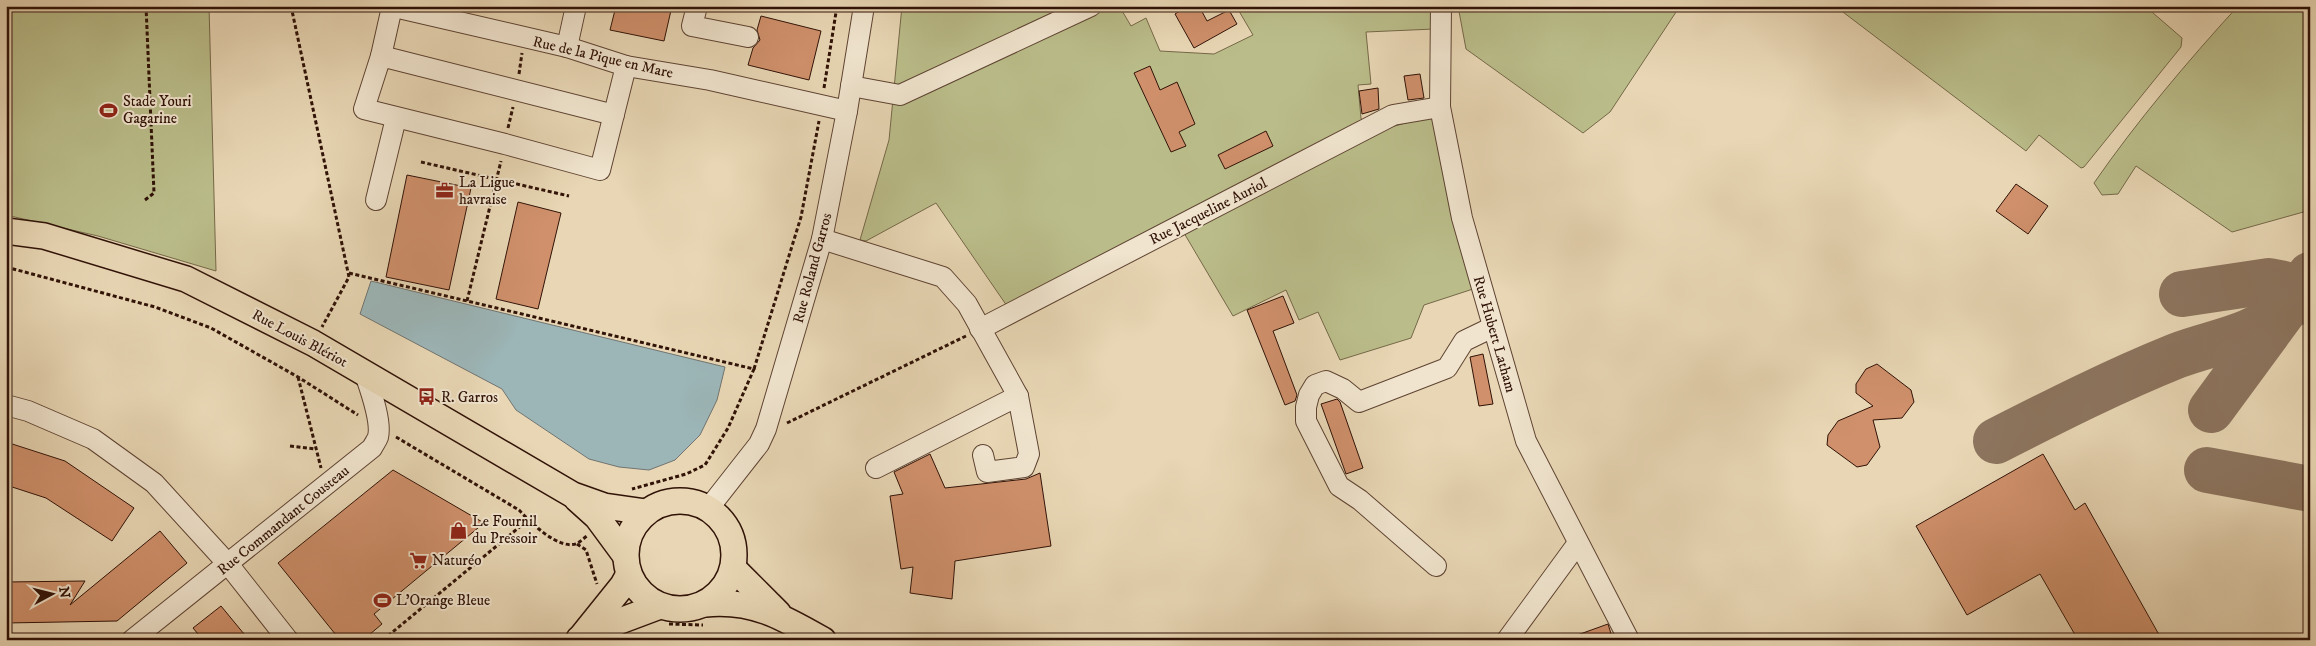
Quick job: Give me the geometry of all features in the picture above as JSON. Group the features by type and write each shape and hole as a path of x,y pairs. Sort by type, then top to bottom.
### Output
{"main road":[{"name":"Rue Louis Blériot","path":"6,232 44,236 186,279 313,342 573,495 604,506 646,512"},
{"name":"Rue Louis Blériot","path":"573,495 597,517 627,565"},
{"path":"579,640 623,586 631,532 646,512 670,502 683,501 708,509 721,520 730,534 734,550 733,568 727,583 717,595 705,604"},
{"path":"627,565 636,588 647,599 660,606 675,610 725,602 746,604 782,616 823,640"},
{"path":"733,568 782,616"},
{"path":"579,640 620,621 660,606"}],"street":[{"path":"567,48 576,6"},
{"path":"697,6 692,26 748,38"},
{"name":"Rue Roland Garros","path":"708,509 759,444 766,429 822,239 847,111 864,6"},
{"path":"851,86 900,95 1091,6"},
{"name":"Rue Hubert Latham","path":"1441,6 1440,106 1462,218 1526,442 1629,640"},
{"path":"391,7 381,56 364,109 600,170 626,66"},
{"name":"Rue de la Pique en Mare","path":"391,7 461,15 524,39 567,48 626,66 710,80 847,111"},
{"path":"381,56 614,115"},
{"name":"Rue Jacqueline Auriol","path":"980,329 1393,115 1440,106"},
{"path":"376,200 396,118"},
{"path":"822,239 942,277 967,304 1018,396 1030,454 1024,467 987,472 983,455"},
{"path":"1436,566 1360,500 1339,486 1306,421 1306,407 1309,395 1315,385 1326,381 1343,389 1359,402 1448,368 1464,341 1493,327"},
{"name":"Rue Commandant Cousteau","path":"132,640 372,448 378,436 374,402 365,374"},
{"path":"876,468 1018,396"},
{"path":"6,405 28,411 93,438 154,482 228,564 288,640"},
{"path":"1507,640 1578,543"}],"path":[{"path":"145,200 154,194 146,6"},
{"path":"291,6 350,277 313,342"},
{"path":"628,490 686,474 705,465 728,428 754,369 801,217 837,6"},
{"path":"467,301 517,90 524,39"},
{"path":"421,162 569,196"},
{"path":"6,267 136,302 211,328 298,377 365,419"},
{"path":"349,273 754,369"},
{"path":"766,429 794,421 980,329"},
{"path":"298,377 325,486"},
{"path":"394,436 519,510 528,520 559,543 577,544 592,532"},
{"path":"290,446 316,449"},
{"path":"383,640 528,520"}],"green space":[{"name":"Stade Youri Gagarine","path":"6,6 209,6 216,271 98,236 6,215"},
{"path":"902,6 1059,6 1065,25 1103,8 1121,9 1131,26 1146,18 1160,51 1214,54 1253,35 1236,6 1435,6 1434,29 1366,32 1371,84 1358,85 1361,118 1366,134 1434,115 1473,289 1424,305 1411,338 1340,360 1318,312 1299,320 1286,290 1233,316 1184,233 1007,306 936,203 866,241 860,240 889,140"},
{"path":"1458,6 1680,6 1610,112 1583,133 1466,49"},
{"path":"1835,6 2145,6 2182,38 2181,47 2084,167 2081,168 2039,135 2026,151"},
{"path":"2238,6 2310,6 2310,207 2307,211 2232,232 2136,166 2118,194 2102,195 2094,183 2110,160 2163,92"}],"water":[{"path":"371,281 725,367 717,400 700,435 675,460 649,470 619,467 589,459 516,410 502,389 360,314"}],"building":[{"path":"616,6 672,6 664,41 610,30"},
{"path":"1188,6 1199,6 1207,21 1229,10 1237,24 1194,48 1175,14"},
{"path":"761,16 821,31 809,80 748,65 753,48 760,40 757,30"},
{"path":"1150,66 1160,90 1177,82 1195,124 1179,132 1186,146 1171,152 1134,73"},
{"path":"1420,74 1424,98 1408,100 1404,76"},
{"path":"1378,88 1379,109 1362,114 1359,91"},
{"path":"1266,131 1273,146 1225,169 1218,155"},
{"path":"407,175 471,188 449,290 386,277"},
{"path":"2016,184 2048,206 2028,234 1996,211"},
{"path":"518,202 561,213 538,309 496,299"},
{"path":"1283,296 1294,323 1273,331 1297,395 1295,401 1285,405 1247,310"},
{"path":"1483,354 1493,404 1479,406 1470,357"},
{"path":"1877,364 1911,390 1914,402 1902,418 1873,420 1880,447 1867,465 1857,467 1827,445 1828,435 1838,421 1873,406 1856,393 1856,384 1866,369"},
{"path":"1337,399 1340,402 1363,468 1346,474 1321,404"},
{"path":"6,442 65,461 134,508 112,541 46,498 6,485"},
{"path":"930,454 945,488 1026,479 1040,473 1051,546 955,561 952,599 910,593 913,567 901,569 890,496 903,494 894,472"},
{"path":"2043,454 2075,510 2085,503 2162,640 2078,640 2040,574 1967,615 1916,526"},
{"path":"393,470 484,523 374,614 382,624 363,640 340,640 278,563"},
{"path":"160,531 187,563 117,621 6,623 6,582 85,581 70,605"},
{"path":"221,606 249,640 203,640 193,628"},
{"path":"1608,624 1613,640 1569,640 1569,638"}],"taxiway":[{"path":"2211,410 2310,275"},
{"path":"2182,294 2269,281 2284,284 2310,303"},
{"path":"1996,441 2085,397 2176,356 2246,333 2271,320 2284,310"},
{"path":"2207,470 2310,489"}],"place":[{"name":"Stade Youri Gagarine","path":"109,110"},
{"name":"La Ligue havraise","path":"445,191"},
{"name":"R. Garros","path":"427,397"},
{"name":"Le Fournil du Pressoir","path":"458,530"},
{"name":"Naturéo","path":"418,560"},
{"name":"L'Orange Bleue","path":"382,600"}]}
